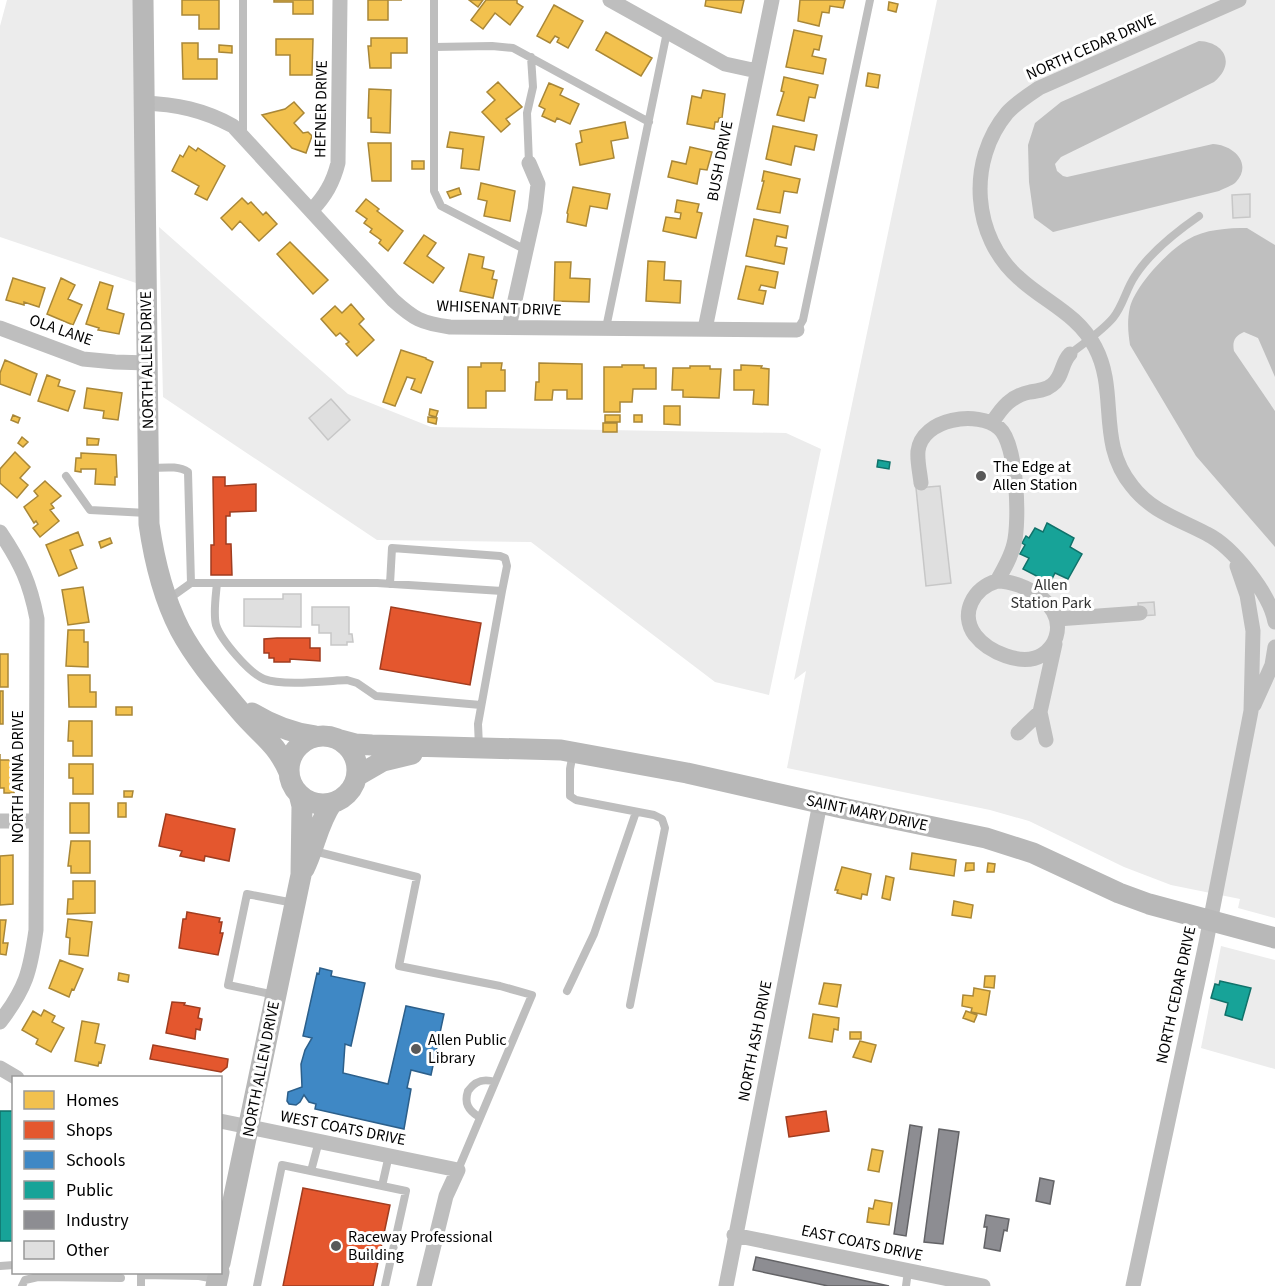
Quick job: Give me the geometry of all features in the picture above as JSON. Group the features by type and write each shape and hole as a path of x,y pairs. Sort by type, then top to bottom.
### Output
{"street":[{"name":"NORTH ALLEN DRIVE","path":"143,0 148,468 153,553 180,629 204,667 242,714 276,748 289,772"},
{"name":"HEFNER DRIVE","path":"312,210 324,197 334,180 338,163 340,0"},
{"path":"610,0 725,64 757,71"},
{"name":"BUSH DRIVE","path":"705,329 772,0"},
{"name":"NORTH CEDAR DRIVE","path":"1239,0 1039,88 1020,100 996,129 987,149 981,170 982,217 998,254 1018,278 1076,321 1090,340 1106,378 1109,434 1114,452 1130,484 1146,503 1210,535 1231,553 1260,586 1269,602 1275,622"},
{"name":"WHISENANT DRIVE","path":"143,103 164,104 204,112 233,126 393,300 412,317 422,322 450,327 797,330"},
{"path":"509,327 535,210 538,184 529,163"},
{"name":"OLA LANE","path":"0,328 51,345 83,359 147,363"},
{"path":"992,423 1002,407 1010,400 1052,385 1058,379 1063,364 1071,354"},
{"path":"921,483 918,451 924,438 934,428 948,421 977,418 1000,428 1009,444 1018,519 1014,545 997,581"},
{"name":"NORTH ANNA DRIVE","path":"0,532 17,557 31,589 37,619 36,930 26,980 14,1003 0,1022"},
{"name":"NORTH CEDAR DRIVE","path":"1133,1286 1210,921 1251,711 1253,651 1250,610 1241,577 1231,553"},
{"path":"1046,740 1040,712 1057,627 1053,610 1039,597 1008,581 987,584 972,598 969,608 971,629 977,638 1004,654 1019,659 1040,656 1048,650 1057,627"},
{"path":"1057,627 1140,613"},
{"name":"NORTH CEDAR DRIVE","path":"1251,711 1272,665 1275,647"},
{"name":"NORTH ALLEN DRIVE","path":"230,698 273,725 297,734 315,736"},
{"path":"1018,733 1040,712"},
{"path":"315,736 332,736 340,740 354,755 357,776 348,793 332,803 314,803 294,788 289,772 293,753 306,740 315,736"},
{"name":"SAINT MARY DRIVE","path":"340,740 355,744 445,748 520,747 573,752 687,772 986,838 1033,852 1119,893 1149,904 1275,938"},
{"name":"SAINT MARY DRIVE","path":"357,776 383,761 445,748"},
{"name":"NORTH ALLEN DRIVE","path":"222,1256 301,875 302,806 299,794"},
{"name":"NORTH ALLEN DRIVE","path":"301,875 313,851 322,820 332,803"},
{"name":"NORTH ASH DRIVE","path":"726,1286 734,1234 820,803"},
{"path":"0,821 36,822"},
{"path":"0,1068 15,1076"},
{"name":"WEST COATS DRIVE","path":"222,1121 458,1170"},
{"path":"424,1286 446,1196 458,1170"},
{"name":"EAST COATS DRIVE","path":"734,1234 907,1278 983,1286"}],"lane":[{"path":"243,0 243,136"},
{"path":"434,0 434,191 441,206 526,250"},
{"path":"797,330 803,320 870,0"},
{"path":"606,328 668,32"},
{"path":"434,47 506,46 531,57 649,122"},
{"path":"529,163 527,113 533,87 531,57"},
{"path":"1071,354 1113,318 1135,275 1149,259 1166,242 1199,216"},
{"path":"148,468 184,469 188,472 191,584"},
{"path":"66,476 90,510 149,513"},
{"path":"390,584 392,548 505,558 507,566 478,724 479,748"},
{"path":"217,583 216,624 223,638 248,669 263,679 277,682 347,680 357,683 376,696 481,705"},
{"path":"168,599 191,584 217,583 390,584 502,591"},
{"path":"573,752 570,769 570,796 576,800 654,815 662,819 665,828 630,1005"},
{"path":"567,991 594,934 636,812"},
{"path":"313,851 417,878 399,966 500,986 532,995 458,1170"},
{"path":"275,995 228,985 247,894 295,903"},
{"path":"479,1117 472,1113 467,1104 468,1090 478,1081 495,1082"},
{"path":"311,1171 319,1141"},
{"path":"382,1186 389,1155"},
{"path":"257,1286 282,1165 406,1191 386,1286"},
{"path":"141,1286 141,1275 218,1275"},
{"path":"22,1286 25,1280 38,1277 121,1279"}],"green space":[{"path":"7,0 135,0 136,283 0,237 0,26"},
{"name":"Allen Station Park","path":"937,0 1275,0 1275,918 1238,908 1240,899 1171,885 1124,867 1029,821 990,810 787,768 806,671 794,680"},
{"path":"159,227 348,394 431,427 786,433 821,449 769,695 715,682 531,542 377,540 163,397"},
{"path":"1221,946 1275,960 1275,1069 1201,1048"}],"shaded area":[{"path":"1199,41 1215,45 1224,55 1225,68 1214,82 1061,157 1055,164 1057,171 1067,177 1213,144 1234,151 1238,156 1242,168 1241,175 1236,182 1219,191 1053,232 1034,218 1029,182 1028,145 1035,123 1061,102"},
{"path":"1247,228 1275,245 1275,377 1258,338 1244,332 1236,337 1233,344 1234,351 1275,411 1275,547 1196,456 1130,345 1128,326 1133,298 1154,269 1179,245 1194,236 1209,231"}],"building: Homes":[{"path":"182,0 219,0 219,29 199,29 199,15 182,15"},
{"path":"274,0 313,0 313,14 293,14 293,2 274,2"},
{"path":"368,0 388,0 388,20 368,20"},
{"path":"469,0 483,0 478,7"},
{"path":"486,0 517,0 517,3 523,7 510,25 495,13 483,29 471,20"},
{"path":"706,0 744,0 741,13 705,6"},
{"path":"800,0 845,0 843,8 830,6 829,13 822,12 819,26 798,21"},
{"path":"889,2 898,4 896,12 888,10"},
{"path":"554,5 583,21 568,48 557,42 559,38 555,36 550,43 537,36"},
{"path":"794,30 822,36 819,50 814,49 812,56 826,59 823,74 786,67"},
{"path":"606,32 652,58 641,76 596,50"},
{"path":"371,38 407,38 407,53 391,53 391,68 370,68 368,46 371,46"},
{"path":"276,39 313,39 312,75 290,75 290,55 276,55"},
{"path":"182,43 198,43 198,59 217,59 217,79 183,79"},
{"path":"219,45 232,46 232,53 219,52"},
{"path":"868,73 880,75 878,88 866,86"},
{"path":"784,77 818,85 815,98 809,97 804,121 777,115 784,92 781,91"},
{"path":"498,82 522,107 506,119 510,124 501,132 482,112 495,100 487,92"},
{"path":"549,83 563,89 560,95 579,104 570,124 557,118 555,122 542,116 545,109 539,106"},
{"path":"369,89 391,90 390,133 371,132 371,118 368,118"},
{"path":"703,90 725,94 722,118 715,122 714,129 687,124 692,96 701,98"},
{"path":"294,102 304,113 294,123 303,133 308,132 312,136 306,153 292,148 262,115 285,109"},
{"path":"625,122 628,138 611,141 614,158 580,165 576,144 582,142 580,131"},
{"path":"773,126 817,135 814,150 795,146 791,165 766,159"},
{"path":"450,132 484,137 479,170 461,168 463,149 447,147"},
{"path":"368,143 391,143 391,181 372,181"},
{"path":"189,146 196,151 198,148 225,166 207,200 195,194 199,186 172,171 180,155 183,157"},
{"path":"690,147 712,152 707,170 700,169 697,184 668,177 672,161 686,164"},
{"path":"412,161 424,161 424,169 412,169"},
{"path":"764,171 800,179 797,193 784,191 780,213 757,209 764,181 762,181"},
{"path":"481,183 515,191 510,221 484,216 487,201 478,199"},
{"path":"573,187 610,194 607,209 590,206 586,226 567,222"},
{"path":"459,188 461,194 450,198 447,192"},
{"path":"242,198 248,204 251,202 263,215 266,212 277,224 259,241 240,221 232,230 221,218"},
{"path":"366,199 379,209 377,211 403,231 388,251 379,243 381,240 370,232 372,229 364,223 367,219 356,211"},
{"path":"677,200 699,204 697,212 702,213 696,238 663,231 666,217 680,219 681,213 675,212"},
{"path":"754,219 788,226 786,238 777,236 775,246 787,248 784,264 746,256"},
{"path":"424,235 436,243 427,256 444,268 433,283 404,263"},
{"path":"290,242 328,280 313,294 277,254"},
{"path":"469,254 484,257 482,268 494,271 492,279 497,280 493,298 460,291"},
{"path":"648,261 665,262 664,280 681,281 680,303 646,301"},
{"path":"555,262 571,262 570,278 590,279 589,302 554,301"},
{"path":"746,266 778,272 775,288 761,285 759,290 766,291 763,304 738,299"},
{"path":"13,278 45,288 39,307 6,300"},
{"path":"61,278 75,285 68,299 82,305 73,325 47,314"},
{"path":"100,282 113,286 107,309 124,314 119,334 98,330 99,328 86,324"},
{"path":"351,304 364,319 359,324 374,340 357,356 346,344 349,342 340,333 336,336 321,319 335,306 342,313"},
{"path":"401,350 433,362 421,393 411,389 415,379 407,377 395,406 383,402"},
{"path":"5,360 37,374 30,395 0,384 0,373"},
{"path":"481,363 502,363 501,370 505,370 505,391 486,391 486,408 468,408 468,367 481,367"},
{"path":"539,363 582,364 582,399 567,399 567,390 553,390 552,400 535,400 536,382 539,382"},
{"path":"622,365 644,365 644,368 656,368 656,389 633,389 632,402 620,402 620,412 604,412 604,367 622,367"},
{"path":"741,365 762,366 761,368 769,369 768,405 753,404 754,390 734,390 734,370 741,370"},
{"path":"690,366 710,366 710,369 721,369 719,398 683,397 683,390 672,390 673,368 690,368"},
{"path":"47,375 60,380 58,386 75,391 68,411 38,401"},
{"path":"87,388 122,393 118,420 103,418 104,411 84,408"},
{"path":"664,406 680,406 680,425 664,424"},
{"path":"430,409 438,411 436,417 429,415"},
{"path":"13,415 20,418 18,423 11,420"},
{"path":"605,415 620,415 620,422 605,422"},
{"path":"634,415 642,415 642,422 634,422"},
{"path":"428,417 437,418 436,424 428,422"},
{"path":"603,423 617,423 617,432 603,432"},
{"path":"22,437 28,442 23,447 18,443"},
{"path":"87,438 99,439 98,445 87,445"},
{"path":"15,452 30,467 20,478 28,485 17,498 0,483 0,469"},
{"path":"81,453 116,455 115,485 95,484 96,469 75,471 76,458 81,458"},
{"path":"45,481 61,496 51,504 54,508 50,510 59,521 40,537 33,528 38,524 36,521 34,523 24,507 38,496 34,491"},
{"path":"78,532 83,545 70,550 77,568 59,576 46,545"},
{"path":"110,538 112,543 101,548 99,542"},
{"path":"83,587 89,622 68,625 62,590"},
{"path":"68,630 84,630 84,642 88,642 88,667 66,666"},
{"path":"0,654 8,654 8,687 0,687"},
{"path":"68,675 90,675 90,692 96,692 96,707 69,707"},
{"path":"0,691 3,691 3,724 0,724"},
{"path":"116,707 132,707 132,715 116,715"},
{"path":"69,721 92,721 92,756 73,756 73,741 68,741"},
{"path":"0,760 14,760 14,793 4,793 4,788 0,788"},
{"path":"69,764 93,764 93,794 73,794 73,778 69,778"},
{"path":"124,791 133,791 132,797 124,797"},
{"path":"70,803 89,803 89,833 70,833"},
{"path":"118,803 126,803 126,817 118,817"},
{"path":"71,841 90,841 90,873 71,873 71,866 68,866"},
{"path":"912,853 956,860 954,876 910,869"},
{"path":"13,855 13,904 0,905 0,856"},
{"path":"966,863 974,863 974,870 965,871"},
{"path":"988,863 995,864 994,872 987,872"},
{"path":"842,867 871,874 867,895 862,894 861,899 837,893 838,890 835,890"},
{"path":"886,876 894,878 890,900 882,898"},
{"path":"73,881 95,881 95,913 67,914 68,899 73,899"},
{"path":"954,901 973,905 971,918 952,915"},
{"path":"68,919 92,922 88,956 69,954 70,938 66,937"},
{"path":"0,920 6,920 3,943 8,943 6,955 0,954"},
{"path":"60,960 83,969 69,997 49,988"},
{"path":"119,973 129,975 128,982 118,980"},
{"path":"985,976 995,976 994,988 984,987"},
{"path":"824,983 841,985 837,1007 819,1004"},
{"path":"974,988 990,991 986,1015 971,1012 972,1008 962,1006 963,995 973,996"},
{"path":"44,1010 55,1016 52,1022 64,1028 51,1052 36,1044 38,1039 22,1030 33,1011 41,1016"},
{"path":"966,1011 977,1015 974,1022 963,1018"},
{"path":"813,1014 839,1018 838,1030 834,1029 832,1042 809,1038"},
{"path":"82,1021 99,1024 95,1043 105,1045 101,1063 99,1062 98,1066 75,1061"},
{"path":"850,1032 861,1032 861,1039 850,1039"},
{"path":"860,1041 876,1045 871,1062 853,1057"},
{"path":"872,1149 883,1151 879,1172 868,1170"},
{"path":"875,1200 892,1203 889,1225 867,1222 869,1208 873,1209"}],"building: Shops":[{"path":"213,477 225,477 225,486 256,484 256,511 230,512 230,516 226,516 226,544 231,544 232,575 211,575 211,545 214,545"},
{"path":"391,607 481,623 470,685 380,669"},
{"path":"310,638 310,648 320,648 320,661 290,659 290,662 274,662 274,658 269,658 269,653 264,653 264,639"},
{"path":"166,814 235,829 229,861 205,856 204,861 180,856 182,851 159,846"},
{"path":"187,912 220,918 219,922 222,922 220,933 223,933 218,955 179,948 183,919 186,919"},
{"path":"172,1002 200,1008 198,1018 202,1019 200,1030 196,1029 195,1039 166,1033"},
{"path":"153,1045 228,1059 227,1067 221,1072 150,1059"},
{"path":"826,1111 829,1131 789,1137 786,1117"},
{"name":"Raceway Professional Building","path":"303,1188 390,1205 373,1286 283,1286"}],"building: Schools":[{"name":"Allen Public Library","path":"320,968 332,971 331,976 365,983 351,1046 345,1044 343,1073 388,1084 406,1006 444,1014 431,1075 411,1070 407,1088 411,1089 404,1129 315,1109 316,1104 309,1102 304,1095 296,1105 289,1104 287,1101 288,1092 302,1087 301,1064 312,1038 303,1036"}],"building: Public":[{"path":"878,460 890,462 889,469 877,467"},
{"path":"1047,523 1074,538 1070,547 1082,554 1068,579 1055,573 1050,583 1023,569 1029,558 1020,554 1025,545 1022,543 1026,536 1029,538 1035,528 1043,532"},
{"path":"1220,981 1251,988 1242,1020 1225,1015 1228,1003 1211,998 1215,984 1219,985"},
{"path":"0,1111 12,1111 12,1241 0,1241"}],"building: Industry":[{"path":"910,1125 922,1127 906,1236 894,1234"},
{"path":"939,1129 959,1132 943,1244 924,1242"},
{"path":"1040,1178 1054,1181 1050,1204 1036,1201"},
{"path":"986,1215 1009,1219 1007,1231 1004,1230 1000,1251 984,1248"},
{"path":"756,1257 889,1286 828,1286 753,1270"}],"building: Other":[{"path":"1250,194 1250,217 1233,218 1232,195"},
{"path":"331,399 350,420 328,440 309,418"},
{"path":"940,486 951,583 926,586 916,488"},
{"path":"283,594 301,594 301,627 244,626 244,599 283,599"},
{"path":"1154,602 1155,615 1139,616 1138,603"},
{"path":"312,607 349,607 349,634 352,634 353,642 347,642 347,645 331,645 331,633 319,633 319,625 312,625"}],"place":[{"name":"The Edge at Allen Station","path":"981,476"},
{"name":"Allen Public Library","path":"416,1049"},
{"name":"Raceway Professional Building","path":"336,1246"}]}
